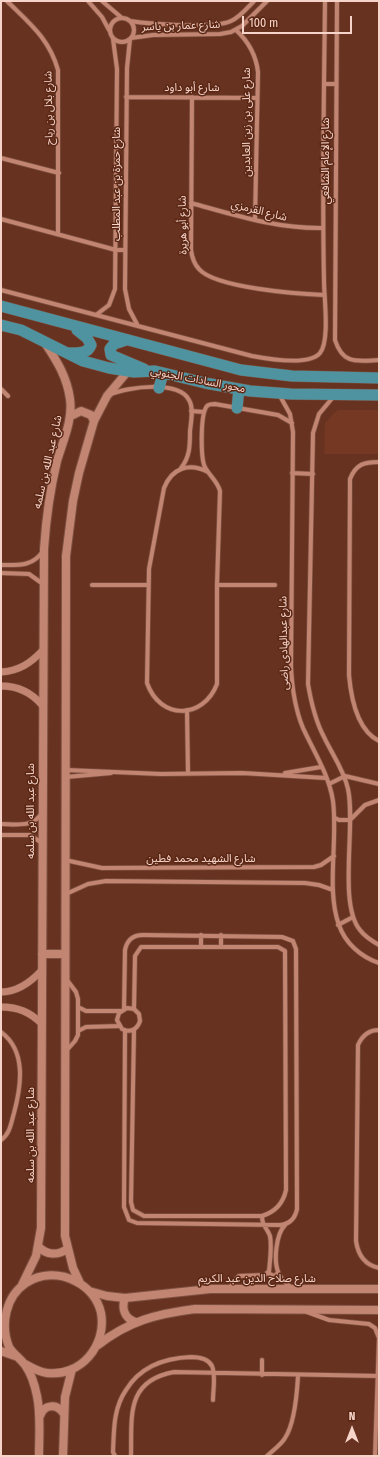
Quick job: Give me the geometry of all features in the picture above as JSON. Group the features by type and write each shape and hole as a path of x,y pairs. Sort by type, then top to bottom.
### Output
{"main road":[{"name":"محور السادات الجنوبي","path":"1,306 218,365 257,372 309,377 379,378"},
{"name":"محور السادات الجنوبي","path":"1,325 21,330 83,361 128,371 147,370 239,389 279,393 379,395"},
{"path":"69,353 83,353 90,348 91,344 87,338 70,326"},
{"path":"126,340 114,344 110,349 111,355 147,370"},
{"name":"شارع عبد الله بن سلمه","path":"21,1286 30,1272 38,1246 41,1228 42,705 44,549 51,490 71,416 67,383 61,367 44,341"},
{"path":"80,1283 73,1268 67,1249 65,1236 64,1053 66,556 73,500 94,421 107,396 128,371"},
{"path":"160,388 163,373"},
{"path":"237,408 239,389"},
{"path":"71,416 81,411 92,415 94,421"},
{"path":"42,954 65,954"},
{"path":"38,1246 51,1254 60,1253 67,1249"},
{"path":"1,1306 21,1286 31,1280 44,1276 56,1275 69,1278 80,1283 96,1300 101,1317 101,1335 97,1346"},
{"name":"شارع صلاح الدين عبد الكريم","path":"89,1291 125,1298 193,1290 379,1289"},
{"path":"12,1296 6,1308 3,1320 4,1333 8,1345 15,1356 25,1364 36,1370 48,1373 60,1373 72,1369 86,1360 97,1346 114,1333 135,1322 152,1316 195,1309 379,1310"},
{"path":"125,1298 123,1306 125,1314 135,1322"},
{"path":"1,1351 15,1356"},
{"path":"25,1364 37,1394 40,1416 39,1456"},
{"path":"63,1456 65,1397 72,1369"},
{"path":"40,1416 45,1408 51,1406 60,1408 64,1414"}],"street":[{"name":"شارع بلال بن رباح","path":"7,1 44,38 55,58 59,81 58,234"},
{"path":"88,1 102,17 113,39 120,42 131,39 134,29 130,21 123,18 102,1"},
{"name":"شارع عمار بن ياسر","path":"130,21 153,24 224,24 237,18 254,1"},
{"name":"شارع عمار بن ياسر","path":"131,39 153,35 226,34 236,30 267,1"},
{"name":"شارع الإمام الشافعي","path":"138,326 252,356 277,359 306,360 316,356 323,348 325,321 323,228 325,1"},
{"name":"شارع الإمام الشافعي","path":"337,1 335,340 337,347 346,359 354,361 379,360"},
{"path":"110,31 113,22 123,18"},
{"name":"شارع على بن زين العابدين","path":"236,30 254,53 258,72 255,220"},
{"name":"شارع حمزة بن عبد المطلب","path":"96,315 103,311 114,298 115,289 117,69 113,39"},
{"name":"شارع حمزة بن عبد المطلب","path":"131,39 127,61 126,97 126,299 128,309 138,326"},
{"path":"324,84 336,84"},
{"name":"شارع أبو داود","path":"126,97 257,98"},
{"name":"شارع أبو هريرة","path":"192,97 191,250 193,260 199,269 207,276 270,291 324,295"},
{"path":"1,158 59,173"},
{"name":"شارع القرمزي","path":"191,203 288,227 323,228"},
{"path":"1,219 116,250 125,250"},
{"path":"1,290 138,326"},
{"path":"325,321 334,321"},
{"path":"107,396 132,388 150,386 176,391 184,395 190,401 189,456 181,468 168,480 164,488 148,585 147,683 151,693 162,705 176,711 198,708 207,702 213,694 217,684 217,585 220,491 214,477 208,472 200,468 190,466 181,468"},
{"path":"1,389 8,396"},
{"name":"شارع عبدالهادى راضى","path":"279,393 290,414 292,423 292,682 298,713 329,784 335,818 333,902 338,925 351,946 361,954 379,963"},
{"path":"336,394 319,414 313,433 308,684 316,719 345,776 351,805 349,885 353,917 359,930 370,940 379,945"},
{"path":"208,472 202,450 204,412 207,406 212,404 278,415 292,423"},
{"path":"191,411 204,412"},
{"path":"379,462 360,464 354,470 350,479 349,675 352,696 364,728 372,738 379,742"},
{"path":"292,473 313,474"},
{"path":"1,565 30,563 36,560 44,549"},
{"path":"1,572 29,574 43,585"},
{"path":"92,585 148,585"},
{"path":"217,585 275,585"},
{"path":"1,672 20,668 29,663 43,650"},
{"path":"1,686 12,686 26,691 42,705"},
{"path":"187,710 188,773"},
{"path":"281,774 321,767"},
{"path":"65,773 90,776 115,772"},
{"path":"65,773 115,772 281,774 326,778"},
{"path":"329,784 345,776 379,784"},
{"path":"335,818 339,820 350,820 365,805 379,800"},
{"path":"1,824 31,823 40,816 42,810"},
{"path":"1,835 30,835 42,844"},
{"name":"شارع الشهيد محمد فطين","path":"65,860 102,868 314,867 325,864 334,856"},
{"name":"شارع الشهيد محمد فطين","path":"65,895 88,884 106,881 305,883 320,885 333,890"},
{"path":"338,925 353,917"},
{"path":"119,1026 117,1016 123,1010 125,950 129,940 138,935 286,937 295,945 297,1209 294,1219 285,1224 279,1231 277,1240 278,1273 287,1284 296,1290"},
{"path":"201,935 201,946"},
{"path":"221,935 221,947"},
{"path":"144,946 201,946 278,947 284,949 287,954 285,1197 278,1208 268,1215 140,1215 131,1206 134,1030 140,1021 139,1014 134,1009 135,956 138,949 144,946"},
{"path":"1,992 15,990 26,985 42,970"},
{"path":"64,1053 75,1041 78,1031 77,995 65,977"},
{"path":"1,1007 22,1010 33,1016 42,1024"},
{"path":"78,1007 86,1011 134,1009"},
{"path":"78,1031 86,1027 119,1026 125,1030 134,1030"},
{"path":"125,1030 124,1207 127,1216 133,1222 262,1225 285,1224"},
{"path":"379,1030 367,1033 361,1038 358,1045 356,1242 357,1250 362,1258 368,1264 379,1268"},
{"path":"1,1032 14,1046 21,1071 21,1085 10,1130 1,1140"},
{"path":"286,1099 296,1099"},
{"path":"125,1158 132,1158"},
{"path":"262,1216 262,1225 268,1231 270,1239 268,1273"},
{"path":"231,1289 232,1283 239,1276 265,1275 268,1273 274,1276 278,1273"},
{"path":"303,1310 329,1320 372,1325 375,1328 379,1338 375,1456"},
{"path":"115,1456 113,1452 115,1419 122,1397 135,1378 147,1369 160,1362 175,1358 200,1357 207,1360 212,1366 213,1400"},
{"path":"262,1360 262,1375"},
{"path":"131,1456 132,1407 141,1389 156,1377 165,1374 174,1372 298,1376 378,1376"},
{"path":"267,1456 285,1439 288,1433 296,1404 298,1376"}],"shaded area":[{"path":"338,410 379,410 379,454 324,454 325,423"}]}
